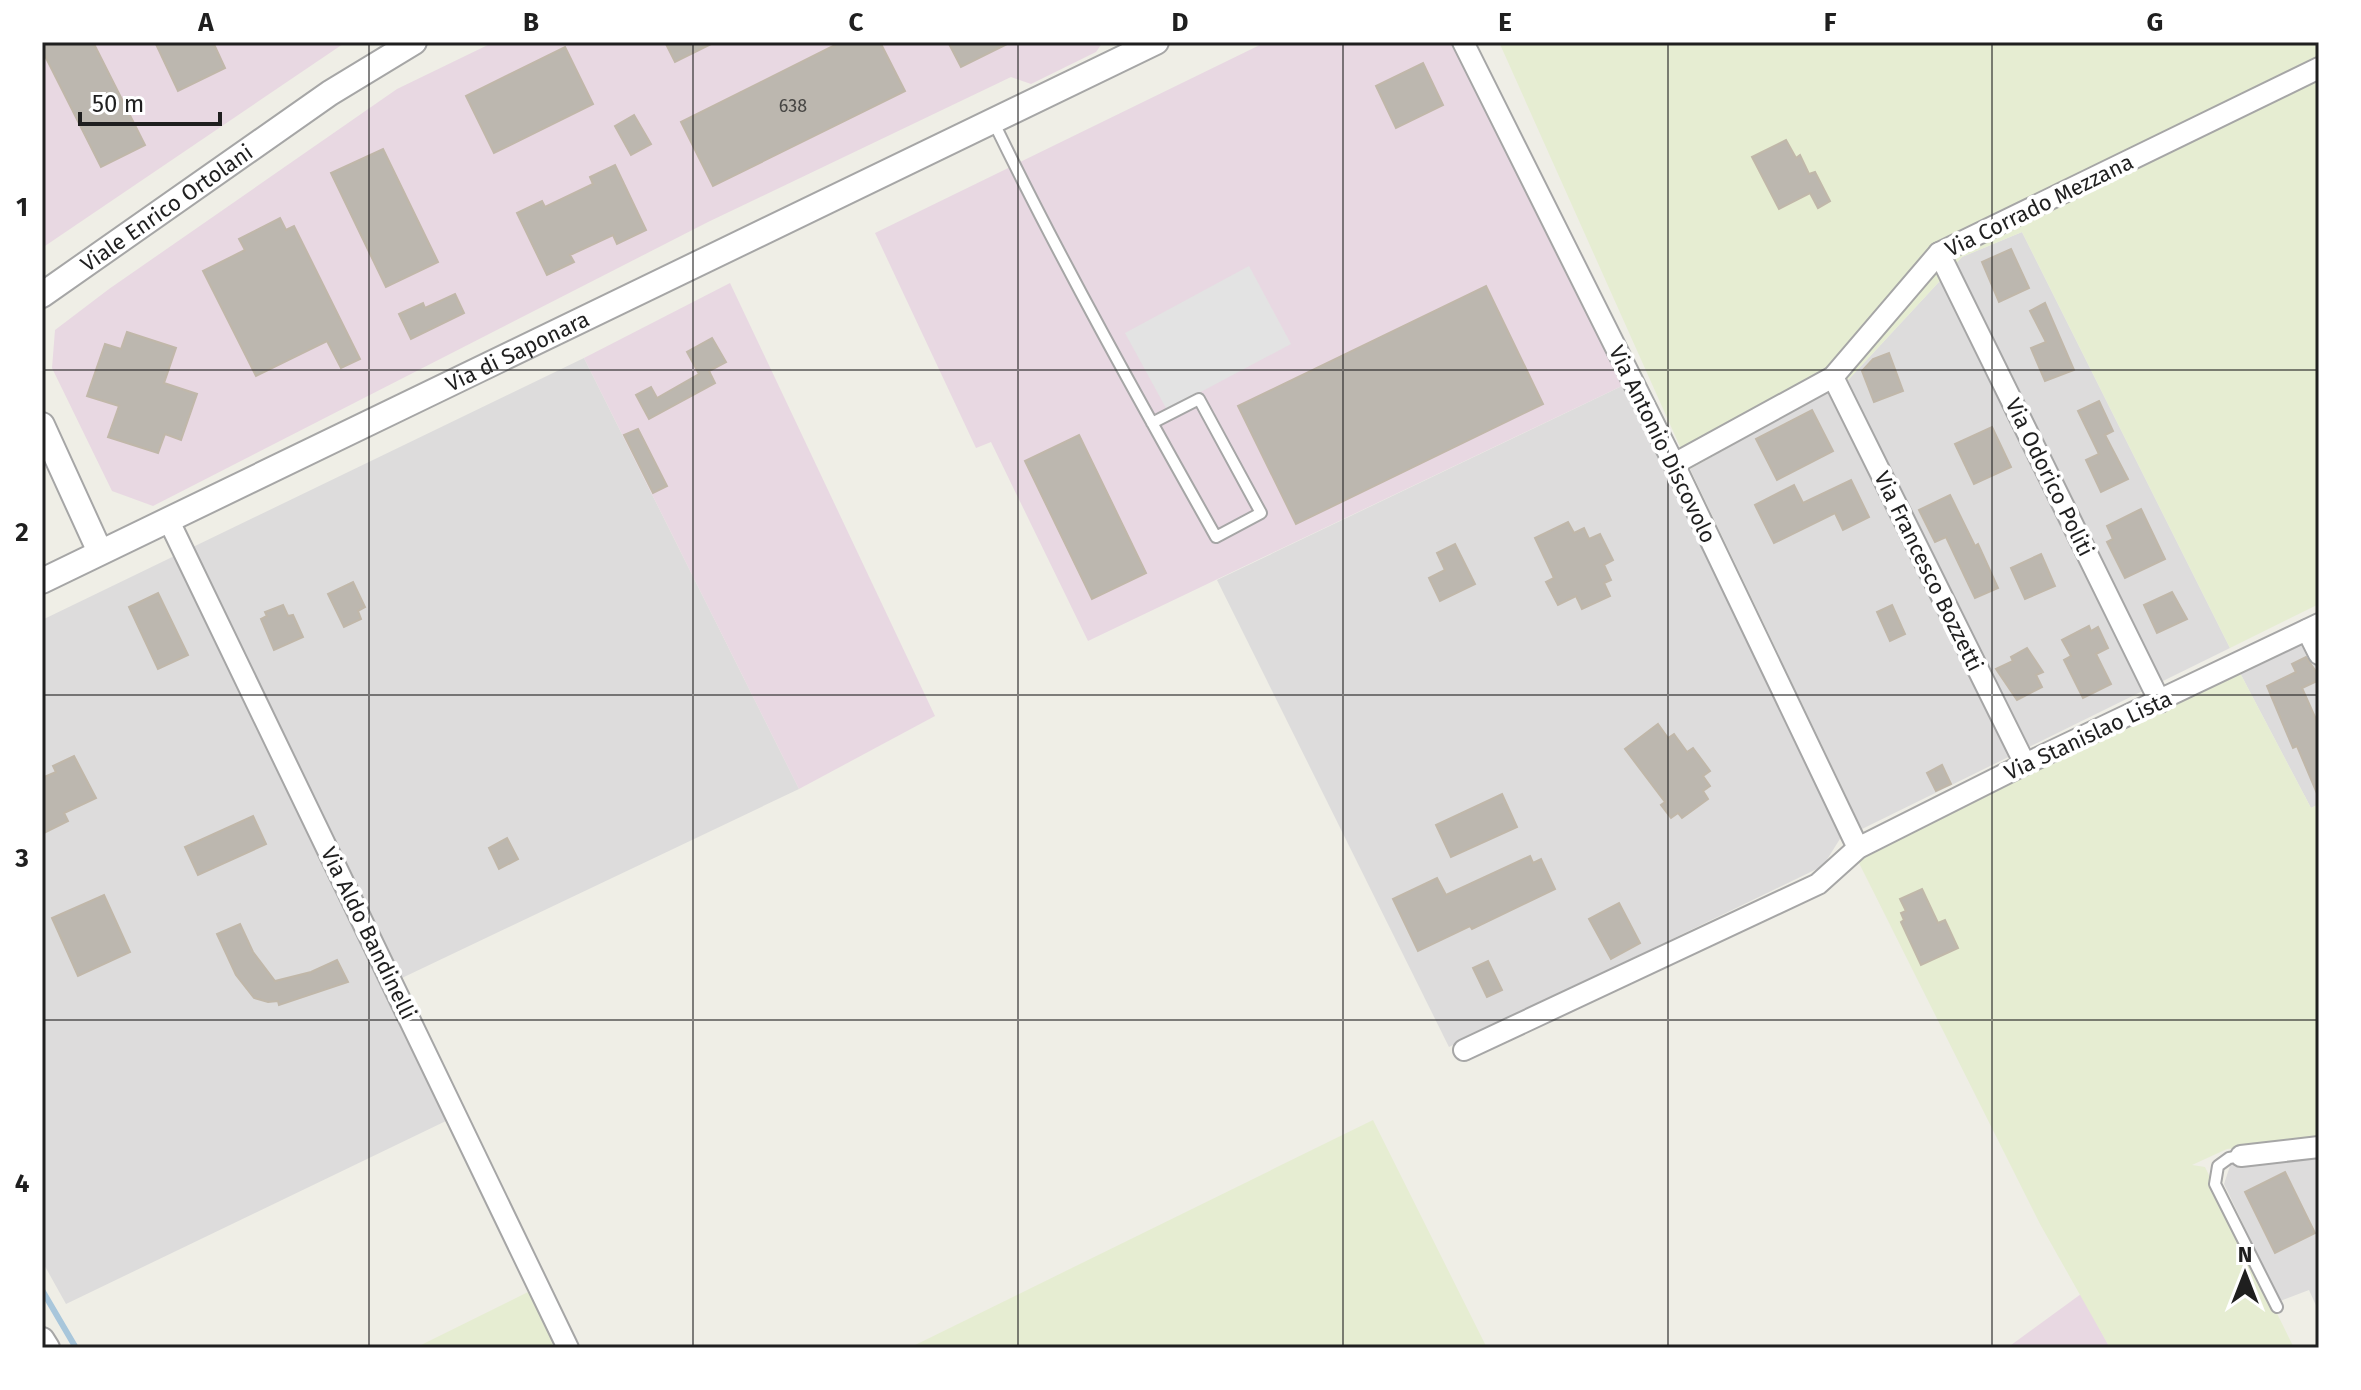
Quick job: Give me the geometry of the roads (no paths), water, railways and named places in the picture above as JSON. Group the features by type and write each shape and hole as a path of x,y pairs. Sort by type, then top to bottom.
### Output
{"street":[{"name":"Viale Enrico Ortolani","path":"42,295 330,93 414,42"},
{"name":"Via Antonio Discovolo","path":"1463,42 1674,464 1858,848"},
{"name":"Via di Saponara","path":"42,581 993,121 1141,45"},
{"name":"Via Corrado Mezzana","path":"1674,464 1833,377 1939,253 2319,68"},
{"name":"Via Odorico Politi","path":"1939,253 2160,702"},
{"name":"Via Francesco Bozzetti","path":"1833,377 2025,764"},
{"path":"42,425 100,552"},
{"name":"Via Aldo Bandinelli","path":"168,519 568,1348"},
{"name":"Via Stanislao Lista","path":"1464,1050 1818,884 1858,848 2025,764 2313,627"},
{"path":"2313,627 2319,654"},
{"path":"2241,1156 2319,1147"},
{"path":"42,1340 47,1348"}],"lane":[{"path":"993,121 1081,295 1152,423 1216,537 1261,513 1199,399 1152,423"},
{"path":"2241,1156 2229,1158 2218,1166 2215,1184 2277,1307"}],"waterway":[{"path":"42,1290 76,1348"}]}
